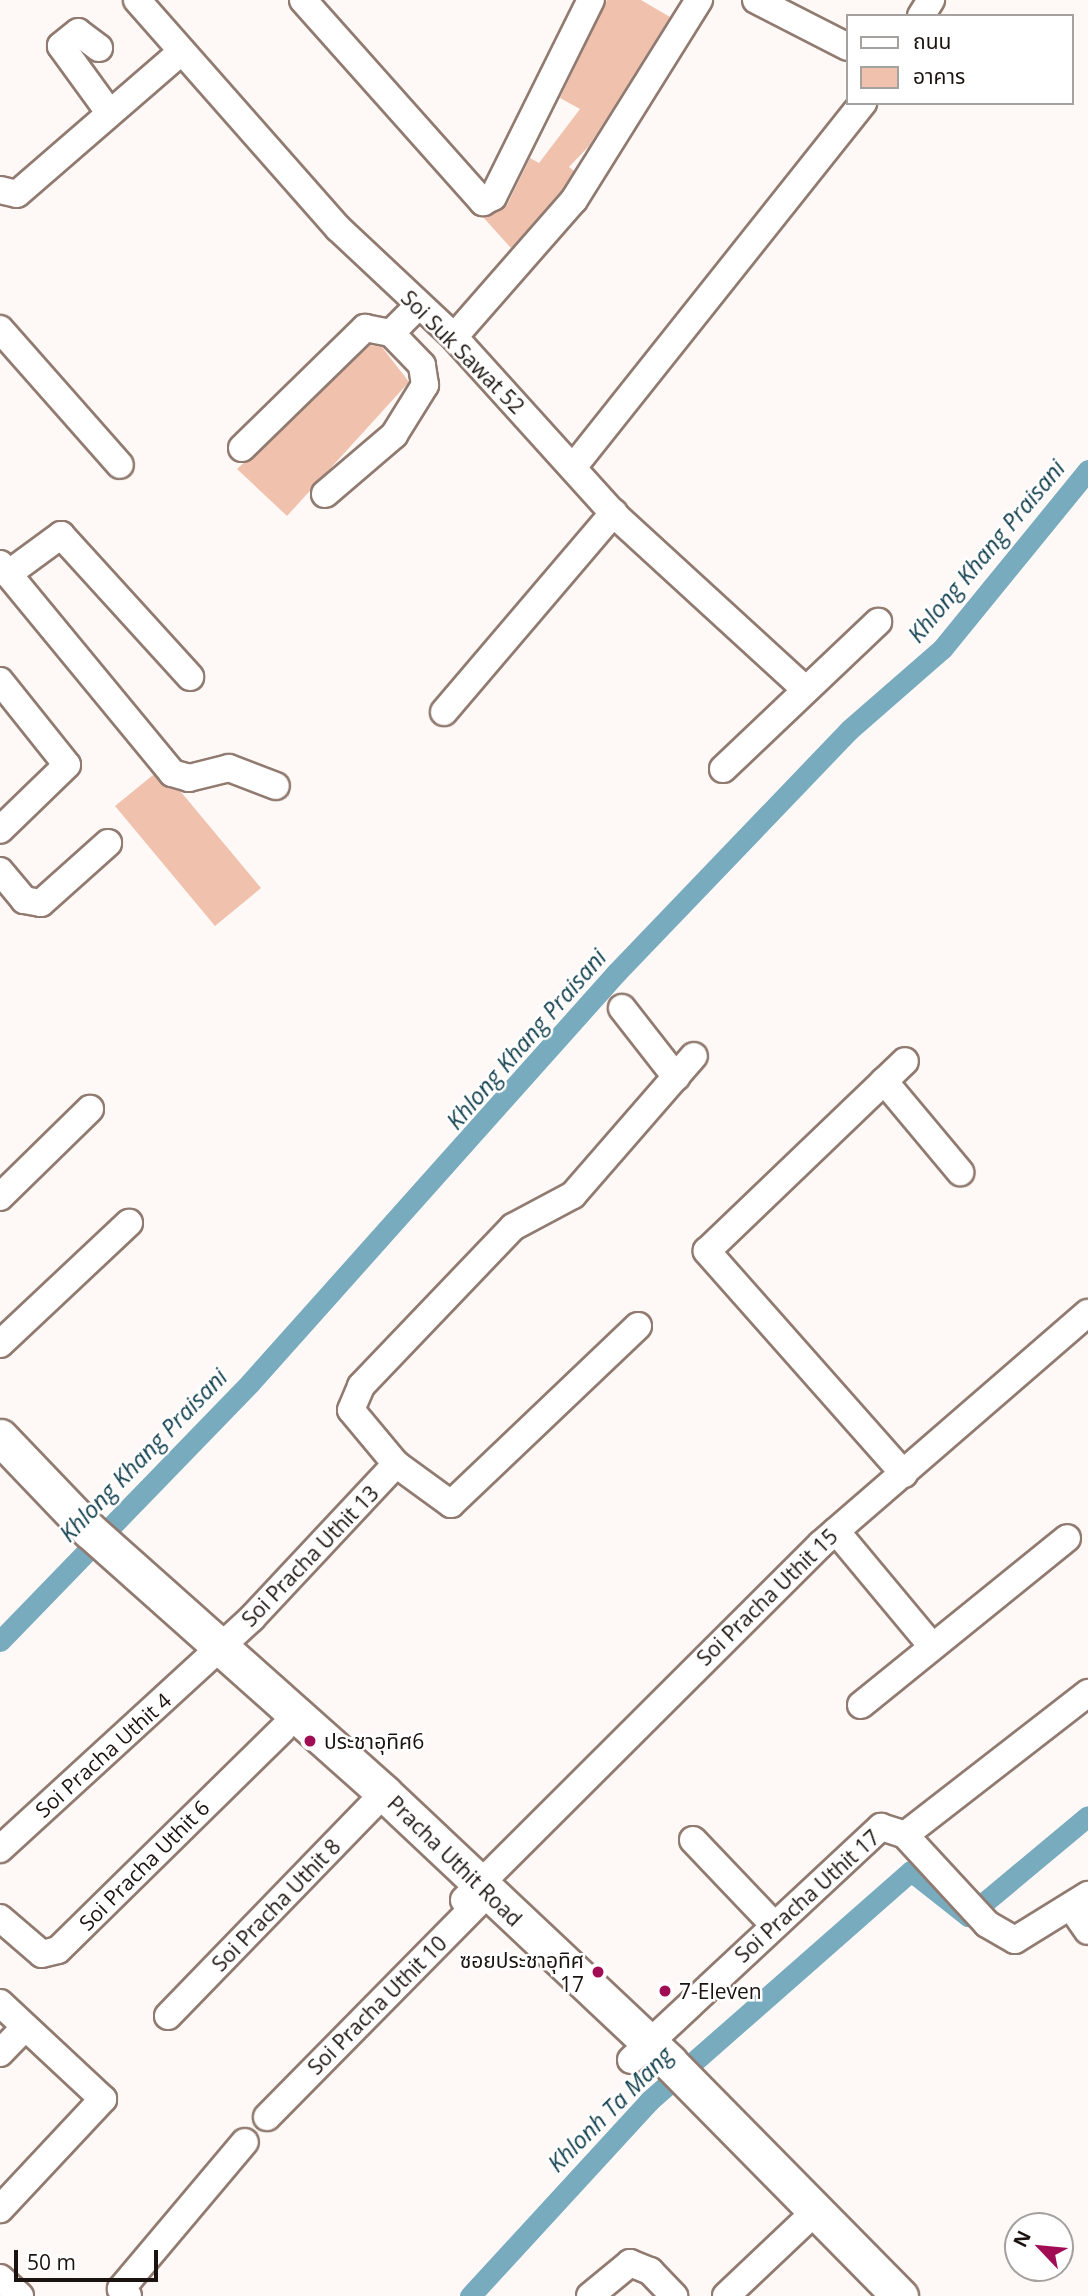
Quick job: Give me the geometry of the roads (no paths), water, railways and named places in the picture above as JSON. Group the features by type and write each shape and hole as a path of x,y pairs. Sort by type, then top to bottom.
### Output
{"main road":[{"name":"Pracha Uthit Road","path":"0,1437 93,1545"},
{"name":"Pracha Uthit Road","path":"0,1462 376,1801 650,2061 808,2218 900,2296"},
{"name":"Pracha Uthit Road","path":"214,1654 283,1728 376,1801"},
{"name":"Pracha Uthit Road","path":"808,2218 869,2296"}],"street":[{"name":"Soi Suk Sawat 52","path":"137,0 338,228 454,337 575,464 614,512 804,688"},
{"path":"303,0 483,202 493,197 591,0"},
{"path":"454,337 581,191 699,0"},
{"path":"756,0 846,46"},
{"path":"99,48 78,32 61,46 109,112"},
{"path":"0,190 17,194 182,51"},
{"path":"575,464 861,105"},
{"path":"391,332 418,306"},
{"path":"242,448 365,328 391,332 422,365 425,385 394,435 324,494"},
{"path":"0,329 120,465"},
{"path":"444,712 614,512"},
{"path":"190,677 61,535 4,569 172,773 189,778 229,768 276,786"},
{"path":"723,769 804,688 878,622"},
{"path":"0,681 67,765 0,830"},
{"path":"0,871 24,900 41,903 108,843"},
{"path":"622,1008 676,1077"},
{"path":"638,1326 461,1500 440,1500 396,1464 354,1417 354,1398 361,1387 513,1227 573,1195 694,1056"},
{"path":"904,1474 707,1251 905,1061"},
{"path":"884,1082 960,1172"},
{"path":"0,1197 90,1109"},
{"path":"0,1343 129,1223"},
{"name":"Soi Pracha Uthit 15","path":"476,1896 836,1531 1088,1313"},
{"name":"Soi Pracha Uthit 13","path":"214,1654 396,1464"},
{"path":"836,1531 931,1645"},
{"path":"861,1705 931,1645 1068,1538"},
{"name":"Soi Pracha Uthit 4","path":"0,1849 214,1654"},
{"path":"905,1835 1088,1693"},
{"name":"Soi Pracha Uthit 6","path":"0,1918 41,1954 58,1950 283,1728"},
{"name":"Soi Pracha Uthit 8","path":"168,2017 376,1801"},
{"name":"Soi Pracha Uthit 17","path":"650,2061 773,1924 874,1830 905,1835 987,1924 1015,1940 1079,1901"},
{"path":"693,1840 773,1924"},
{"name":"Soi Pracha Uthit 10","path":"267,2118 476,1896"},
{"path":"1079,1901 1088,1931"},
{"path":"0,2003 103,2099 0,2209"},
{"path":"0,2053 25,2027"},
{"path":"124,2292 245,2141"},
{"path":"726,2296 808,2218"},
{"path":"590,2296 630,2263 650,2271 674,2296"},
{"path":"0,2278 20,2296"}],"waterway":[{"name":"Khlong Khang Praisani","path":"0,1641 250,1383 617,972 849,730 942,649 1088,470"},
{"name":"Khlonh Ta Mang","path":"470,2296 649,2101 911,1871 968,1916 1088,1816"}],"place":[{"name":"ประชาอุทิศ6","path":"310,1741"},
{"name":"ซอยประชาอุทิศ 17","path":"598,1972"},
{"name":"7-Eleven","path":"665,1991"}]}
